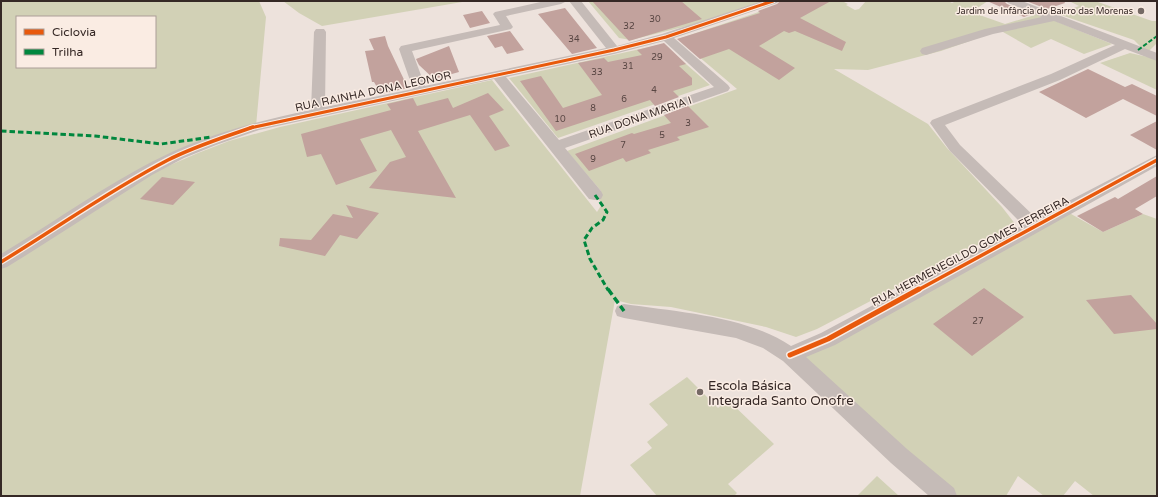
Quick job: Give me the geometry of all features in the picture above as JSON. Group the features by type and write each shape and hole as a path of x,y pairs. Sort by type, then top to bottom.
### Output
{"street":[{"path":"420,90 405,49 507,27 499,14 561,1"},
{"path":"575,1 614,50"},
{"name":"RUA RAINHA DONA LEONOR","path":"1,262 124,184 169,160 212,141 256,126 614,50 666,37 773,1"},
{"path":"1012,1 1157,57"},
{"path":"926,51 959,39 1010,25 1055,18"},
{"path":"318,112 320,32"},
{"name":"RUA DONA MARIA I","path":"556,146 723,88 666,37"},
{"path":"1034,226 955,148 937,123 1032,86 1096,59 1124,45"},
{"path":"497,74 595,194"},
{"name":"RUA HERMENEGILDO GOMES FERREIRA","path":"790,355 828,339 1157,160"},
{"path":"624,311 737,330 770,342 790,355 899,456 946,496"}],"green space":[{"path":"1,1 259,1 266,17 256,126 169,160 1,262"},
{"path":"283,1 468,1 322,26 299,13"},
{"path":"588,1 763,1 691,25 631,40 619,38"},
{"path":"792,1 842,1 855,10 859,9 866,1 948,1 952,3 956,1 988,1 971,12 1005,24 1038,14 1112,44 1084,54 1051,39 1031,48 996,28 970,41 941,51 868,70 834,69 928,124 947,148 1002,207 1016,225 817,329 796,337 766,327 671,307 631,304 615,300 580,496 1,496 1,268 143,177 229,141 280,127 492,80 597,212 602,204 595,195 601,191 567,151 737,89 678,39"},
{"path":"1069,1 1100,1 1098,2 1152,21 1157,21 1157,43 1149,51 1141,47 1134,40 1058,14 1079,6"},
{"path":"663,44 710,85 558,138 509,78"},
{"path":"1130,53 1157,59 1157,90 1100,63"},
{"path":"1064,210 1103,232 1143,214 1157,219 1157,496 1094,496 1075,481 1063,496 1044,496 1018,476 1006,496 947,496 790,355"},
{"path":"687,377 718,408 728,400 774,444 728,484 737,493 734,496 657,496 630,465 652,448 647,442 668,425 649,404"},
{"path":"877,476 899,496 857,496"}],"building":[{"path":"592,1 681,1 702,19 629,41"},
{"path":"780,1 831,1 800,18 846,42 842,51 795,31 789,33 784,31 759,46 795,68 779,80 729,49 700,59 677,39 760,13 758,11 777,4"},
{"path":"987,1 1004,1 1007,4 1032,14 1024,17"},
{"path":"1026,1 1064,1 1065,3 1047,9"},
{"path":"565,8 597,48 572,54 538,14"},
{"path":"482,11 490,23 470,28 463,15"},
{"path":"510,31 524,50 507,54 502,46 495,48 487,36"},
{"path":"385,36 388,46 408,88 381,94 374,82 372,82 365,51 374,50 369,39"},
{"path":"664,43 686,64 679,66 692,78 692,85 673,91 679,97 655,106 650,100 556,131 520,81 541,76 563,108 602,95 578,63 604,58 608,62 642,55 637,50"},
{"path":"449,46 459,72 434,79 419,65 416,59"},
{"path":"1088,69 1125,87 1132,84 1157,96 1157,116 1123,99 1086,118 1039,92"},
{"path":"488,93 504,110 489,116 510,146 495,151 470,115 418,131 456,198 369,188 390,162 406,157 391,130 360,139 377,171 336,185 321,154 307,157 301,134 391,110 387,104 413,98 417,106 448,98 453,108"},
{"path":"688,106 709,127 677,137 680,140 648,150 651,153 626,162 623,158 589,171 575,154 632,133 634,134 671,123 664,115"},
{"path":"1157,121 1157,150 1130,135"},
{"path":"1157,176 1157,196 1135,209 1143,214 1103,232 1077,216 1115,197 1118,199"},
{"path":"162,177 195,182 173,205 140,199"},
{"path":"346,205 379,213 357,239 340,235 325,256 279,246 280,238 311,240 333,214 353,218"},
{"path":"984,288 1024,317 972,356 933,324"},
{"path":"1131,295 1157,324 1157,329 1114,334 1086,300"}],"marked path":[{"path":"1138,50 1157,36"},
{"path":"1,131 95,136 161,144 212,137"},
{"path":"595,195 607,212 603,220 592,228 584,240 586,250 606,287 624,311"}],"cycle path":[{"path":"1,262 104,197 168,160 189,150 256,126 614,50 666,37 773,1"},
{"path":"790,355 828,339 1157,160"}],"place":[{"name":"Jardim de Infância do Bairro das Morenas","path":"1141,11"},
{"name":"Escola Básica Integrada Santo Onofre","path":"700,392"}]}
